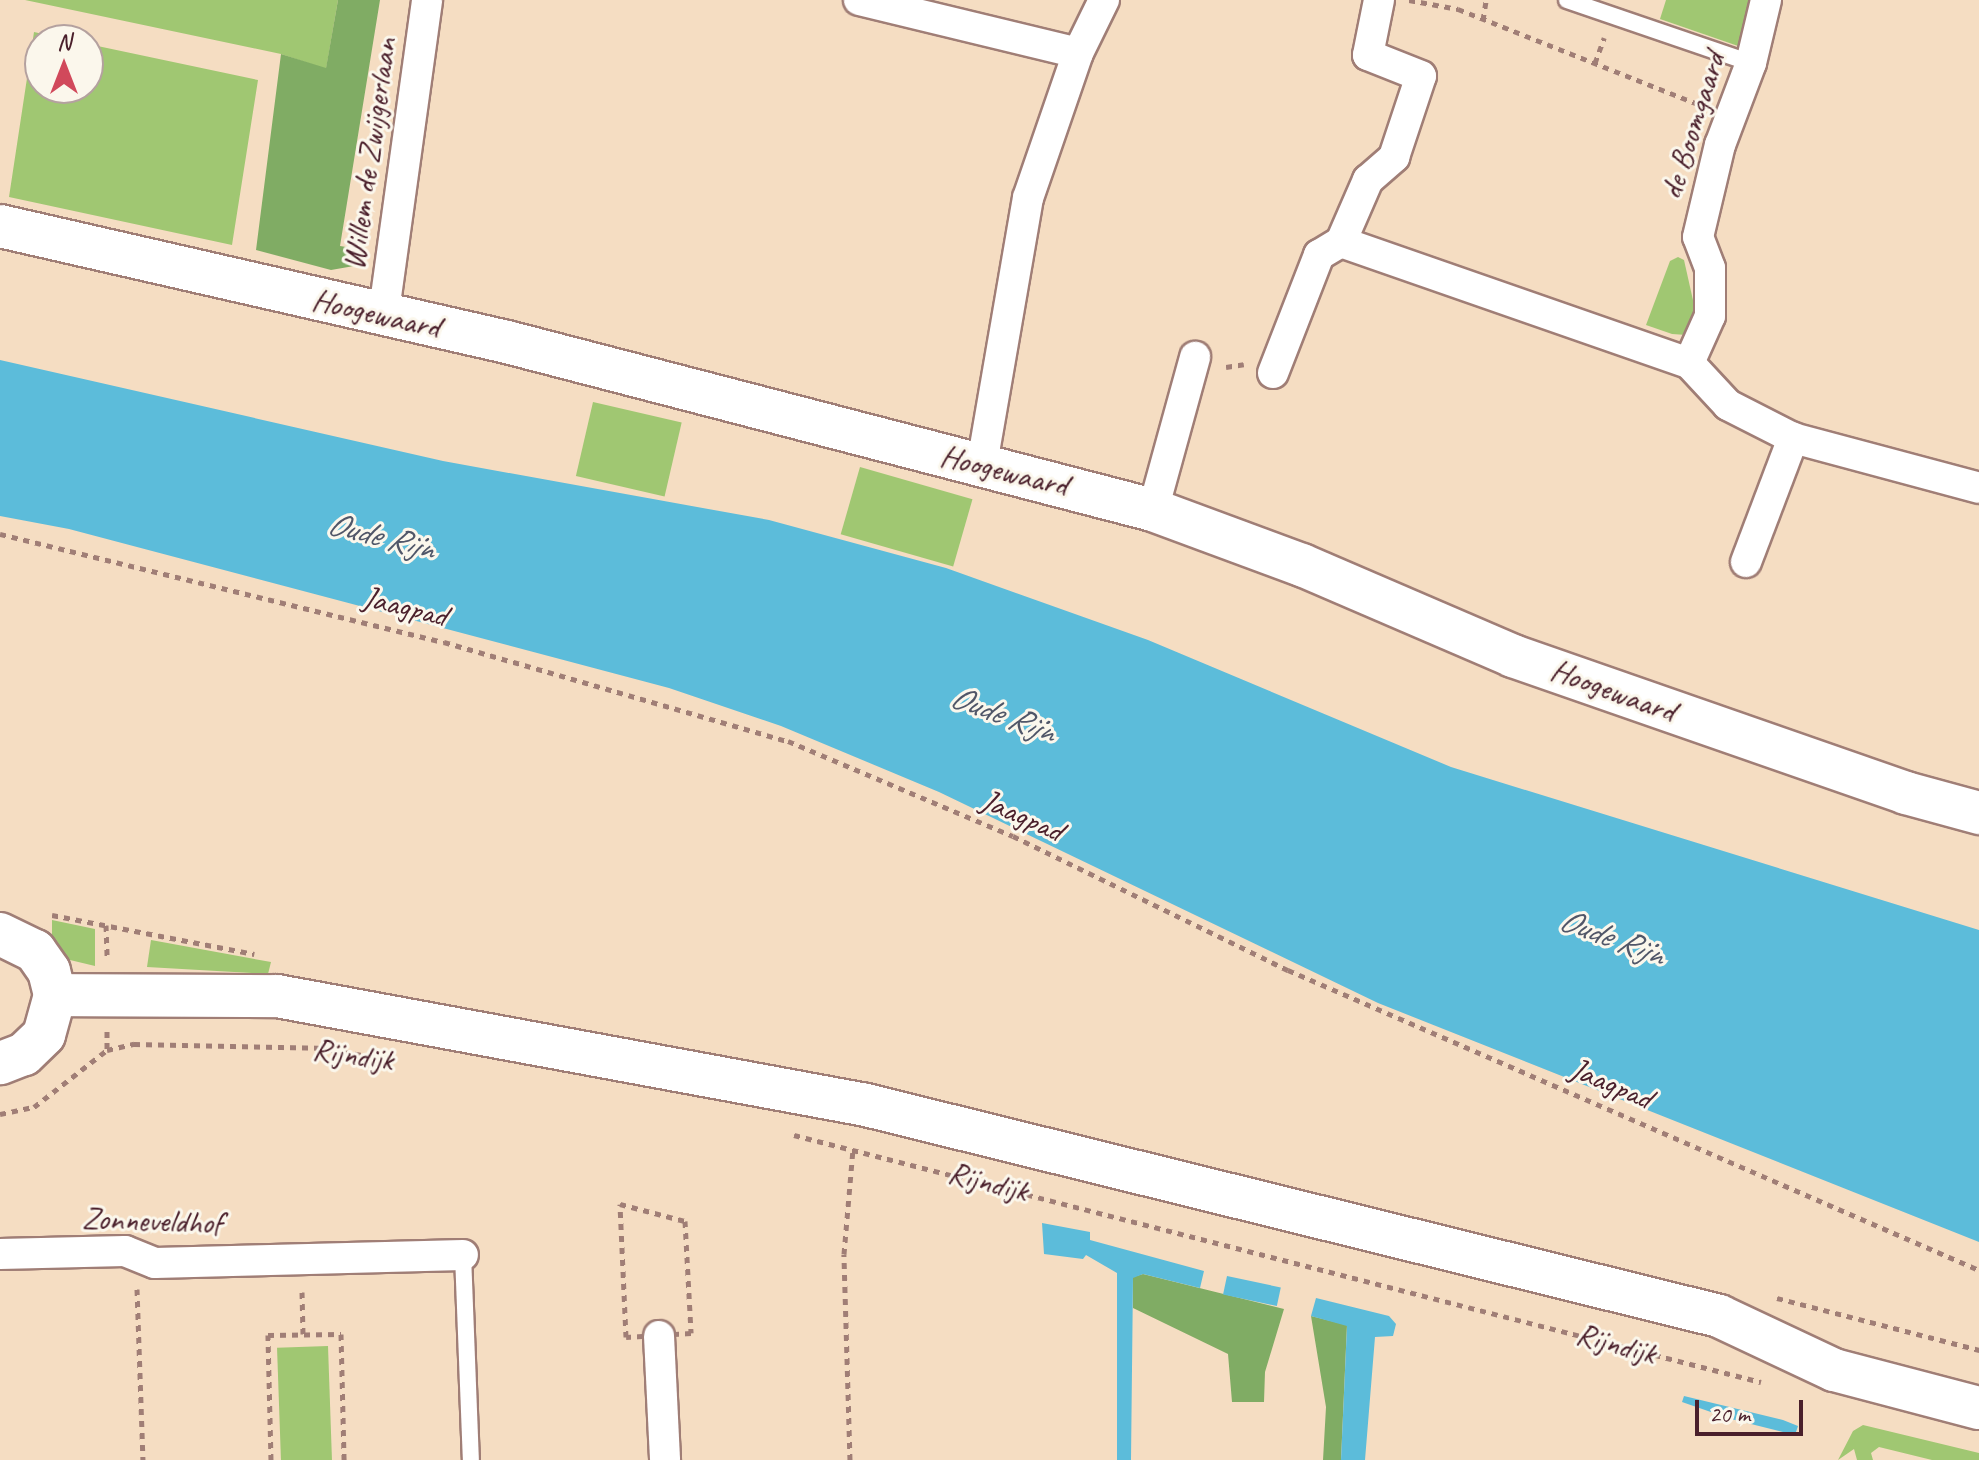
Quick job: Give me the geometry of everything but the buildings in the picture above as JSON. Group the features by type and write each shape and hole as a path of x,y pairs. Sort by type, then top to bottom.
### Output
{"main road":[{"name":"Hoogewaard","path":"0,226 235,278 383,318 507,342 1153,510 1302,565 1513,656 1906,793 1978,809"},
{"path":"0,934 35,951 49,971 55,995 51,1023 35,1046 0,1063"},
{"name":"Rijndijk","path":"55,995 277,996 866,1105 1719,1316 1834,1370 1979,1408"}],"street":[{"name":"Willem de Zwijgerlaan","path":"383,318 427,0"},
{"path":"859,0 1078,53"},
{"path":"982,464 1028,198 1078,53 1104,0"},
{"path":"1273,373 1319,255 1341,242 1368,180 1394,157 1421,76 1368,55 1379,0"},
{"name":"de Boomgaard","path":"1689,363 1710,316 1710,268 1698,237 1730,117 1751,63 1766,0"},
{"path":"1341,242 1689,363 1728,405 1793,438 1979,488"},
{"path":"1153,510 1195,357"},
{"path":"1746,562 1793,438"},
{"name":"Zonneveldhof","path":"0,1254 125,1251 155,1263 463,1255"},
{"path":"659,1336 665,1460"}],"lane":[{"path":"1567,0 1751,63"},
{"path":"463,1255 471,1460"}],"path":[{"path":"1408,0 1483,20 1730,117"},
{"path":"1483,20 1486,0"},
{"path":"1195,357 1233,369 1238,362 1273,373"},
{"name":"Jaagpad","path":"0,534 444,642 788,741 1013,836 1288,970 1979,1270"},
{"name":"Rijndijk","path":"0,1114 34,1107 107,1050 134,1044 319,1048 380,1058"},
{"name":"Rijndijk","path":"791,1134 1764,1383"},
{"path":"850,1460 844,1254 853,1148"},
{"path":"620,1204 685,1221 691,1333 659,1336 626,1337 620,1204"},
{"path":"136,1255 143,1460"},
{"path":"301,1259 303,1334"},
{"path":"271,1460 268,1335 303,1334 341,1334 344,1460"}],"green space":[{"path":"25,0 338,0 326,69 281,54"},
{"path":"338,0 380,0 340,246 365,250 354,266 331,270 256,250 281,54 326,68"},
{"path":"1666,0 1751,0 1741,47 1660,19"},
{"path":"104,47 258,80 232,245 9,197 24,98 24,104 104,104"},
{"path":"1678,257 1684,260 1701,336 1672,334 1646,325 1670,261"},
{"path":"593,402 682,422 665,497 576,476"},
{"path":"860,467 972,499 953,567 841,534"},
{"path":"52,920 95,929 95,966 70,960 52,947"},
{"path":"151,940 271,962 268,974 147,967"},
{"path":"1143,1274 1284,1309 1265,1372 1264,1402 1232,1402 1228,1354 1133,1308 1133,1277"},
{"path":"1311,1316 1347,1325 1341,1460 1323,1460 1326,1407"},
{"path":"328,1346 332,1460 281,1460 277,1348"},
{"path":"1863,1425 1979,1453 1979,1460 1932,1460 1879,1447 1871,1453 1873,1460 1857,1460 1854,1449 1838,1460 1853,1431"}],"water":[{"name":"Oude Rijn","path":"0,360 443,461 769,520 946,568 1148,640 1451,767 1979,930 1979,1242 1378,1003 939,792 781,726 669,688 69,529 0,516"},
{"path":"1042,1223 1090,1232 1090,1240 1204,1271 1200,1288 1143,1274 1133,1278 1131,1460 1117,1460 1117,1273 1086,1255 1083,1259 1044,1254"},
{"path":"1227,1276 1281,1287 1277,1306 1223,1295"},
{"path":"1316,1298 1389,1316 1396,1324 1393,1336 1375,1337 1365,1460 1341,1460 1347,1326 1311,1316"},
{"path":"1684,1396 1798,1426 1795,1435 1731,1419 1682,1402"}]}
